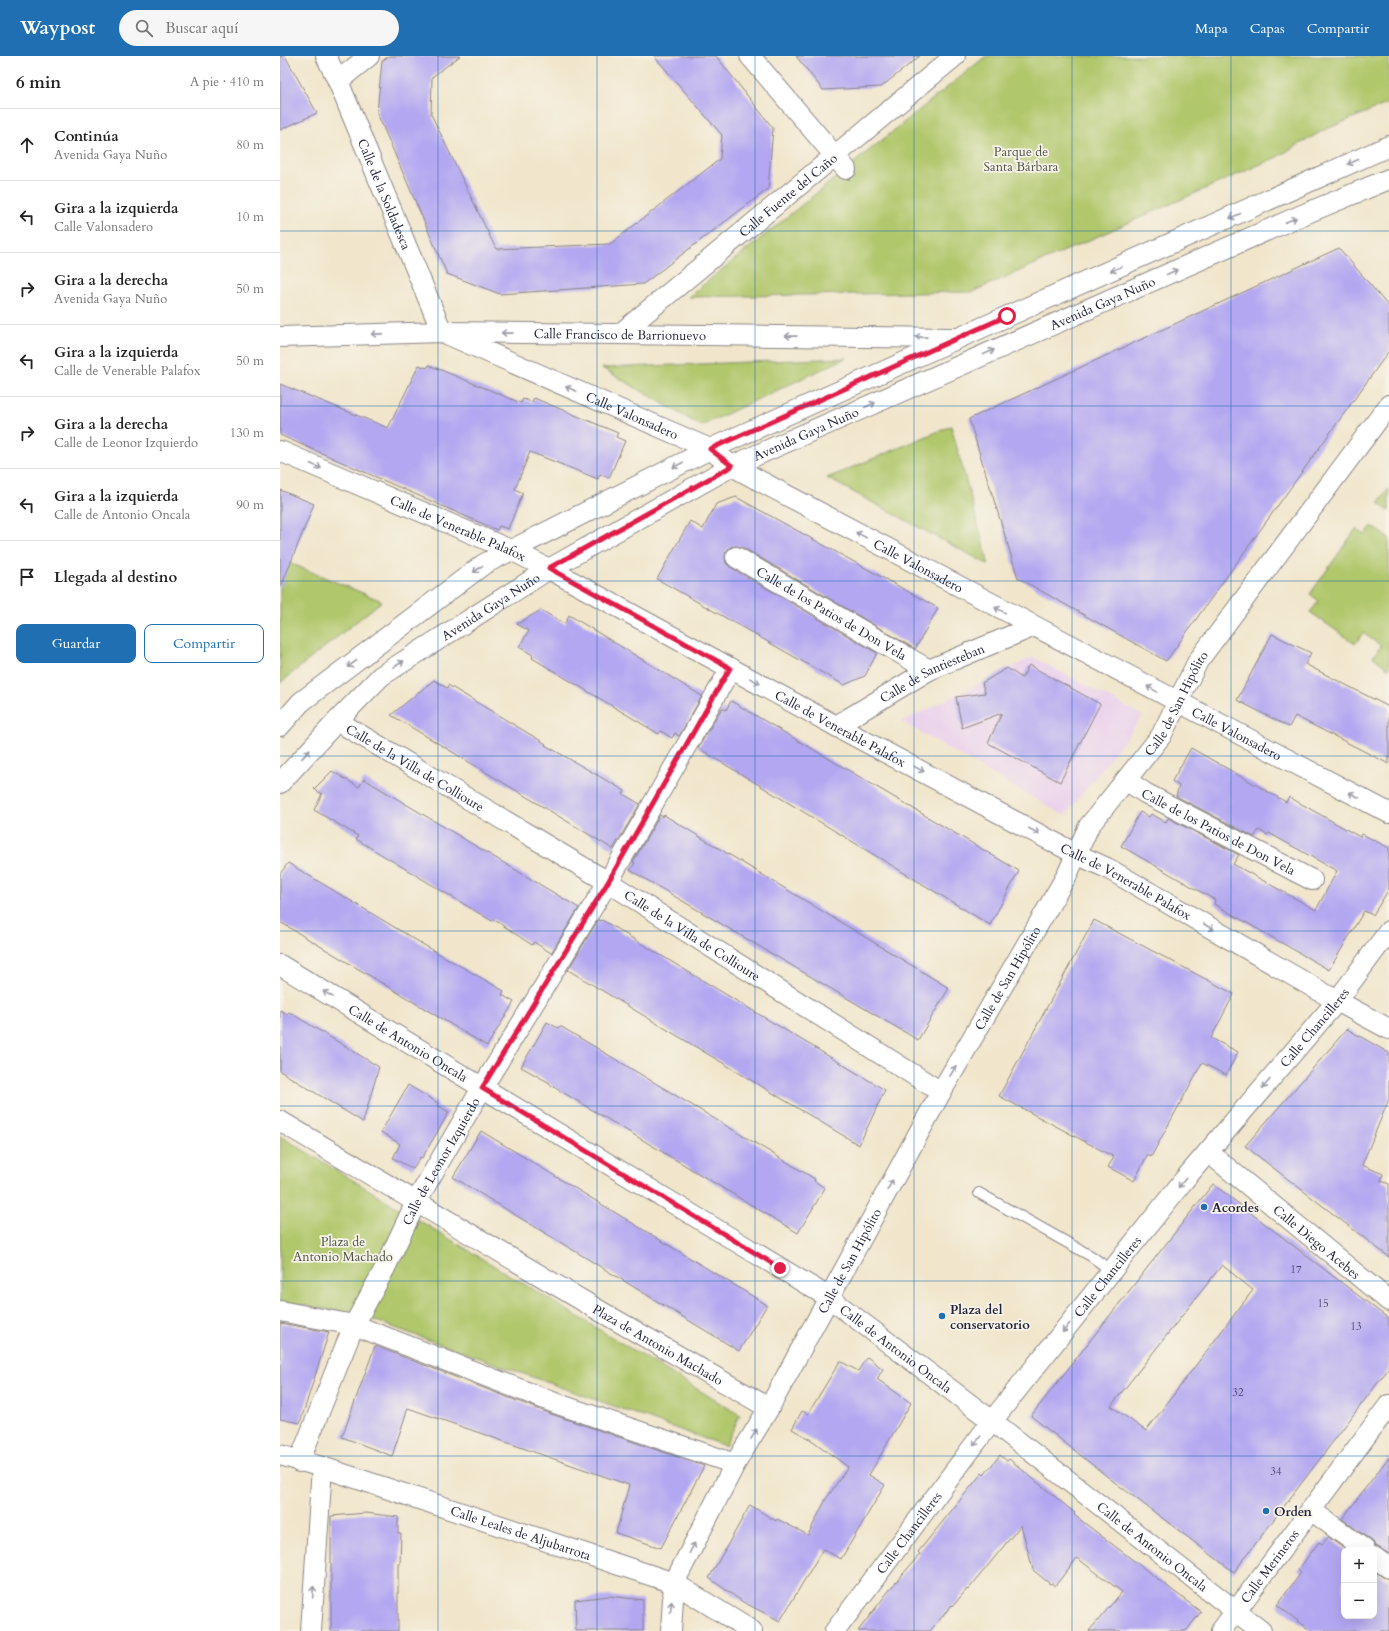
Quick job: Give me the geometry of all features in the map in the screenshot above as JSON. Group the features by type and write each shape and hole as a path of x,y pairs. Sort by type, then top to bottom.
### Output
{"street":[{"name":"Calle de la Soldadesca","path":"326,56 338,81 442,332"},
{"path":"338,81 369,56"},
{"path":"750,56 841,162"},
{"name":"Calle Fuente del Caño","path":"620,334 841,162 955,56"},
{"name":"Avenida Gaya Nuño","path":"280,726 301,702 484,564 513,551 710,449 1389,146"},
{"name":"Avenida Gaya Nuño","path":"280,783 381,676 549,568 732,466 1295,218 1389,179"},
{"name":"Calle Francisco de Barrionuevo","path":"280,337 442,332 960,338"},
{"name":"Calle Valonsadero","path":"442,332 710,449 732,466 1032,627 1084,652 1177,703 1389,813"},
{"name":"Calle de San Hipólito","path":"674,1583 735,1464 769,1408 828,1297 941,1092 1058,892 1089,826 1161,736 1198,662 1389,405"},
{"name":"Calle de Venerable Palafox","path":"280,451 513,551 549,568 836,726 1076,854 1107,868 1337,1001 1389,1029"},
{"name":"Calle de los Patios de Don Vela","path":"736,557 929,670"},
{"name":"Calle de Santiesteban","path":"836,726 929,670 1032,627"},
{"name":"Calle de Leonor Izquierdo","path":"299,1462 354,1325 385,1268 416,1202 482,1088 608,882 730,668"},
{"name":"Calle de la Villa de Collioure","path":"338,721 608,882 941,1092"},
{"name":"Calle de los Patios de Don Vela","path":"1126,780 1145,793 1312,880"},
{"name":"Calle Chancilleres","path":"835,1631 992,1421 1208,1152 1337,1001 1389,931"},
{"name":"Calle de Antonio Oncala","path":"280,965 828,1297 992,1421 1261,1631"},
{"name":"Plaza de Antonio Machado","path":"280,1121 600,1311 769,1408"},
{"name":"Calle Diego Acebes","path":"1208,1152 1389,1301"},
{"path":"280,1311 354,1325 555,1403 735,1464"},
{"name":"Calle Merineros","path":"1221,1631 1389,1405"},
{"name":"Calle Leales de Aljubarrota","path":"280,1455 299,1462 322,1467 674,1583 752,1631"},
{"path":"311,1631 322,1467"},
{"path":"1311,1510 1361,1547"},
{"path":"1377,1559 1389,1568"},
{"path":"671,1631 674,1583"}],"lane":[{"path":"979,1193 1091,1256 1112,1271"}],"shaded area":[{"path":"1033,657 1143,716 1065,816 902,722"}],"green space":[{"name":"Parque de Santa Bárbara","path":"986,56 1389,56 1389,103 1324,130 1277,157 972,292 688,297"},
{"path":"846,358 701,426 602,368"},
{"path":"951,426 989,565 827,478"},
{"path":"1389,488 1389,511 1378,503"},
{"path":"1372,526 1389,538 1389,669 1373,657 1381,646 1363,633 1355,644 1310,612 1319,601 1310,594 1356,529 1365,535"},
{"path":"280,559 382,601 280,683"},
{"name":"Plaza de Antonio Machado","path":"280,1136 740,1415 725,1446 362,1316 280,1301"}],"building":[{"path":"280,56 285,56 317,113 280,130"},
{"path":"389,56 460,56 432,77 431,114 496,249 610,244 720,159 722,135 654,56 716,56 773,128 768,189 643,284 500,294 447,274 377,113 382,61"},
{"path":"796,56 920,56 881,87 823,90"},
{"path":"1339,248 1389,307 1389,351 1166,661 1018,578 969,419"},
{"path":"419,365 427,368 429,365 521,403 523,399 532,402 534,398 618,433 616,437 625,441 609,478 600,474 598,479 530,452 515,489 523,493 508,529 499,526 497,530 280,435 280,384 388,428"},
{"path":"280,490 314,504 281,587 280,587"},
{"path":"736,497 938,608 915,649 742,547 730,547 726,552 725,557 726,563 730,567 877,653 865,676 844,685 657,579 690,521 703,529 716,504"},
{"path":"541,610 565,624 569,615 702,696 679,736 675,733 672,738 661,731 659,734 532,658 533,655 519,647 529,631 517,624"},
{"path":"1272,634 1311,653 1305,664 1389,707 1389,764 1295,716 1289,727 1237,700"},
{"path":"1029,665 1100,704 1060,782 988,743 1002,713 962,728 956,697 985,693 982,683 1007,668 1022,678"},
{"path":"434,680 447,688 448,685 546,744 545,745 625,791 623,794 640,804 613,849 391,715"},
{"path":"731,701 1019,871 990,925 698,748 722,708 726,710"},
{"path":"1191,748 1286,802 1289,797 1360,837 1362,834 1389,848 1389,889 1373,915 1364,911 1329,970 1214,904 1215,900 1121,846 1140,812 1149,817 1151,814 1166,822 1168,818 1239,855 1233,864 1316,910 1337,871 1269,833 1267,835 1259,830 1254,837 1176,796 1179,786 1172,781"},
{"path":"332,771 359,787 364,779 579,908 551,953 534,942 532,945 493,919 492,921 374,850 356,839 358,836 314,810 322,794 314,789"},
{"path":"660,815 663,817 664,815 949,988 918,1040 630,870"},
{"path":"288,863 424,945 504,991 502,995 514,1002 487,1046 280,922 280,874"},
{"path":"598,920 602,920 885,1090 859,1145 568,970"},
{"path":"1094,920 1234,994 1211,1038 1238,1052 1226,1075 1202,1063 1151,1157 1148,1154 1134,1181 1108,1167 1114,1157 999,1096"},
{"path":"280,1010 287,1014 289,1012 379,1067 363,1122 280,1071"},
{"path":"547,1022 558,1028 560,1026 815,1179 814,1181 825,1188 798,1233 521,1067"},
{"path":"1347,1029 1389,1053 1389,1099 1362,1165 1383,1174 1381,1181 1389,1184 1389,1257 1245,1146"},
{"path":"408,1085 438,1103 437,1105 449,1112 422,1158 420,1157 413,1169 393,1158 400,1144 381,1132"},
{"path":"481,1131 767,1305 739,1351 453,1177"},
{"path":"1213,1184 1389,1319 1389,1368 1234,1572 1113,1481 1031,1416","holes":["1222,1265 1253,1290 1146,1431 1111,1406"]},
{"path":"280,1323 329,1332 300,1423 280,1419"},
{"path":"375,1346 551,1414 704,1466 661,1548 616,1533 629,1485 408,1408 392,1456 342,1437"},
{"path":"867,1357 883,1369 877,1379 911,1403 869,1475 885,1485 841,1559 823,1549 780,1621 743,1602 709,1578 750,1505 776,1521 777,1519 808,1535 826,1499 848,1467 813,1441 792,1429 802,1411 808,1414 840,1361 858,1371"},
{"path":"1000,1455 1007,1461 1009,1459 1075,1513 1074,1515 1201,1612 1186,1631 1089,1631 1122,1592 1077,1558 1055,1586 1051,1583 1050,1584 1033,1570 1021,1525 968,1590 967,1589 953,1606 952,1605 930,1631 858,1631 891,1588 920,1554 918,1552 982,1473 984,1475"},
{"path":"1389,1457 1389,1554 1376,1546 1372,1541 1342,1519"},
{"path":"366,1513 398,1517 398,1533 401,1533 400,1564 398,1564 398,1631 331,1631 331,1516"},
{"path":"1328,1537 1342,1547 1341,1619 1377,1619 1377,1573 1389,1579 1389,1631 1311,1631 1277,1605 1301,1573 1298,1570 1319,1542 1322,1544"},
{"path":"609,1596 643,1600 643,1631 576,1631 575,1600"}],"place":[{"name":"Acordes","path":"1204,1207"},
{"name":"Plaza del conservatorio","path":"942,1316"},
{"name":"Orden","path":"1266,1511"}],"route":[{"path":"780,1268 482,1088 608,882 730,668 549,568 732,466 710,449 1007,316"}]}
